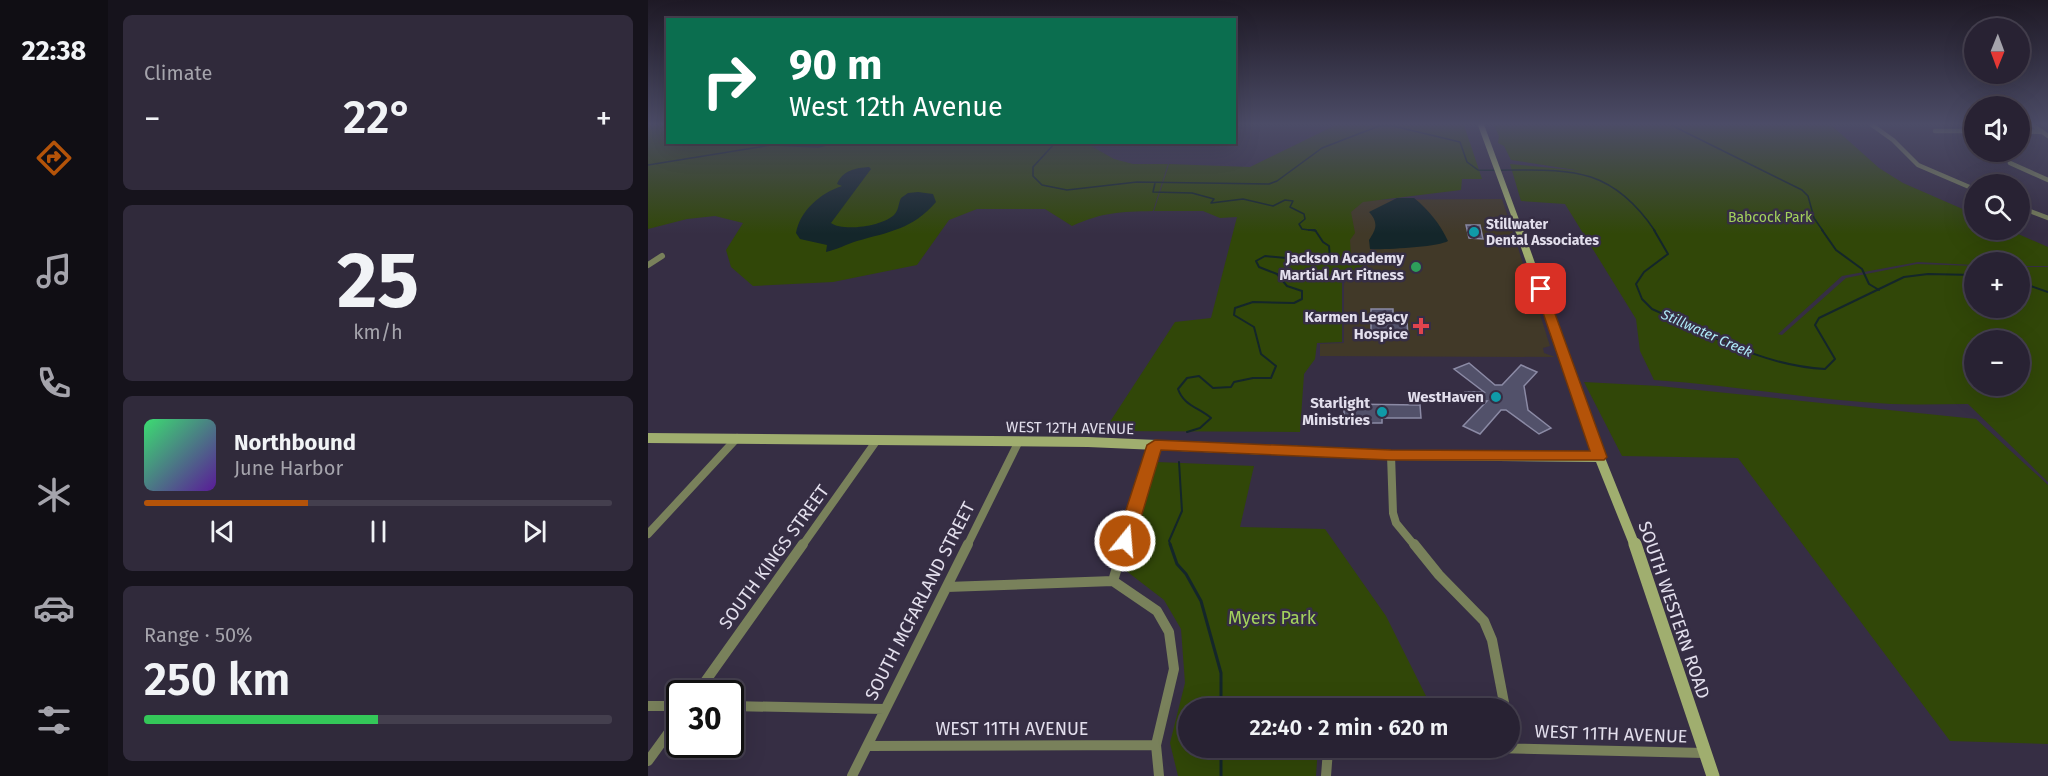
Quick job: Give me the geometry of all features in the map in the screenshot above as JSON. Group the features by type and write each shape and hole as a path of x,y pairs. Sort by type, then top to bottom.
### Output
{"main road":[{"name":"SOUTH WESTERN ROAD","path":"1495,161 1599,457 1641,560 1713,776"},
{"name":"WEST 12TH AVENUE","path":"648,438 1019,441 1391,455 1599,457"}],"street":[{"path":"1914,161 1964,185"},
{"path":"2010,163 2048,180"},
{"path":"2030,211 2048,218"},
{"path":"648,265 662,256"},
{"path":"648,534 738,438"},
{"name":"SOUTH KINGS STREET","path":"706,680 877,440"},
{"name":"SOUTH MCFARLAND STREET","path":"852,776 1019,441"},
{"path":"1113,581 1155,445"},
{"path":"1391,455 1393,513 1396,523 1439,574 1484,621 1492,640 1503,698"},
{"path":"947,587 1113,581 1157,610 1169,632 1174,669 1156,745 1159,776"},
{"path":"648,706 666,706"},
{"path":"744,706 884,709"},
{"path":"648,761 666,736"},
{"name":"WEST 11TH AVENUE","path":"867,746 1156,745"},
{"name":"WEST 11TH AVENUE","path":"1520,748 1704,753"},
{"path":"1326,776 1329,758"}],"shaded area":[{"path":"869,167 871,169 831,223 837,226 853,227 872,225 889,219 897,211 901,198 908,193 933,194 936,202 909,224 830,251 826,252 827,245 800,239 796,233 798,225 812,204 826,193 842,186 837,184 846,173"},
{"path":"1397,198 1414,198 1425,207 1448,241 1423,246 1370,249 1369,240 1375,226 1374,219 1369,212"},
{"path":"1502,199 1533,294 1533,297 1525,299 1529,310 1540,314 1550,346 1543,348 1544,353 1555,357 1320,356 1320,344 1344,343 1344,286 1350,200"}],"green space":[{"path":"648,161 1122,161 1133,164 1168,164 1153,211 1111,214 1072,226 1045,209 977,209 949,220 917,265 833,282 753,286 731,267 726,250 743,223 715,216 687,219 648,229"},
{"path":"1262,161 1476,161 1482,179 1462,179 1461,190 1363,202 1351,212 1355,233 1350,240 1351,255 1368,257 1371,261 1342,278 1342,342 1317,343 1315,359 1304,374 1300,432 1104,431 1175,322 1211,318 1237,217 1220,218 1203,211 1154,211 1169,164 1250,167"},
{"name":"Babcock Park","path":"1519,161 1871,161 1903,183 1964,210 1964,240 2030,239 2048,247 2048,266 2030,266 2030,252 1964,252 1964,264 1918,262 1842,276 1778,334 1782,335 1846,278 1917,264 1964,266 1964,318 2030,318 2030,267 2048,267 2048,482 1968,404 1861,402 1654,380 1640,351 1636,319 1565,204 1521,201 1510,164 1582,171"},
{"path":"1584,382 1659,386 1976,419 2048,485 2048,744 1950,741 1738,458 1622,456"},
{"name":"Myers Park","path":"1157,462 1254,466 1240,527 1325,529 1386,616 1427,698 1181,698 1185,683 1181,629 1164,600 1125,570"},
{"name":"Myers Park","path":"1178,711 1178,758 1317,758 1316,776 1178,776 1170,743"}],"building":[{"name":"Stillwater Dental Associates","path":"1466,225 1480,225 1483,239 1469,238"},
{"path":"1371,309 1393,309 1393,317 1400,317 1407,321 1408,337 1371,337"},
{"name":"WestHaven","path":"1469,363 1495,385 1502,385 1521,365 1537,372 1524,386 1528,410 1551,428 1539,434 1506,410 1501,410 1480,434 1463,426 1487,401 1466,401 1465,392 1484,392 1454,369"},
{"name":"Starlight Ministries","path":"1344,404 1420,405 1421,418 1382,418 1382,423 1368,423 1368,418 1344,418"}],"waterway":[{"name":"Stillwater Creek","path":"648,165 671,161"},
{"name":"Stillwater Creek","path":"1038,161 1033,167 1033,176 1042,185 1067,190 1137,182 1269,184 1277,181 1304,161"},
{"name":"Stillwater Creek","path":"1467,161 1478,170 1556,171 1598,180 1617,191 1636,207 1655,231"},
{"path":"1744,161 1802,190 1808,196 1814,218 1823,231"},
{"path":"1155,183 1153,192 1192,193 1214,199 1211,203 1243,199 1273,206 1285,200 1293,201 1290,207 1304,214 1305,219 1299,224 1302,229 1309,230"},
{"path":"1309,230 1316,231"},
{"path":"1309,230 1316,231"},
{"name":"Stillwater Creek","path":"1654,230 1668,254 1644,272 1636,284 1642,299 1652,309 1715,338 1780,362 1825,369 1835,359 1815,325 1819,318 1878,289"},
{"path":"1822,230 1836,250 1862,269 1869,284 1878,289"},
{"path":"1187,432 1200,428 1211,418 1188,403 1181,395 1178,389 1187,378 1199,376 1213,388 1231,387 1234,382 1253,378 1271,378 1276,366 1261,354 1254,327 1234,315 1235,308 1253,302 1294,303 1302,299 1302,291 1287,286 1277,274 1259,267 1256,261 1265,256 1308,260 1330,257 1329,246 1323,242 1316,231"},
{"name":"Stillwater Creek","path":"1878,289 1904,277 1928,274 1964,275"},
{"name":"Stillwater Creek","path":"2030,286 2048,292"},
{"path":"1171,546 1169,541 1182,511 1179,462"},
{"path":"1170,544 1177,564 1186,574 1201,601 1221,673 1221,698"},
{"path":"1221,758 1221,776"}],"place":[{"name":"Stillwater Dental Associates","path":"1474,232"},
{"name":"Jackson Academy Martial Art Fitness","path":"1416,267"},
{"name":"Karmen Legacy Hospice","path":"1421,326"},
{"name":"WestHaven","path":"1496,397"},
{"name":"Starlight Ministries","path":"1382,412"}],"route":[{"path":"1125,541 1155,445 1391,455 1599,457 1541,289"}]}
